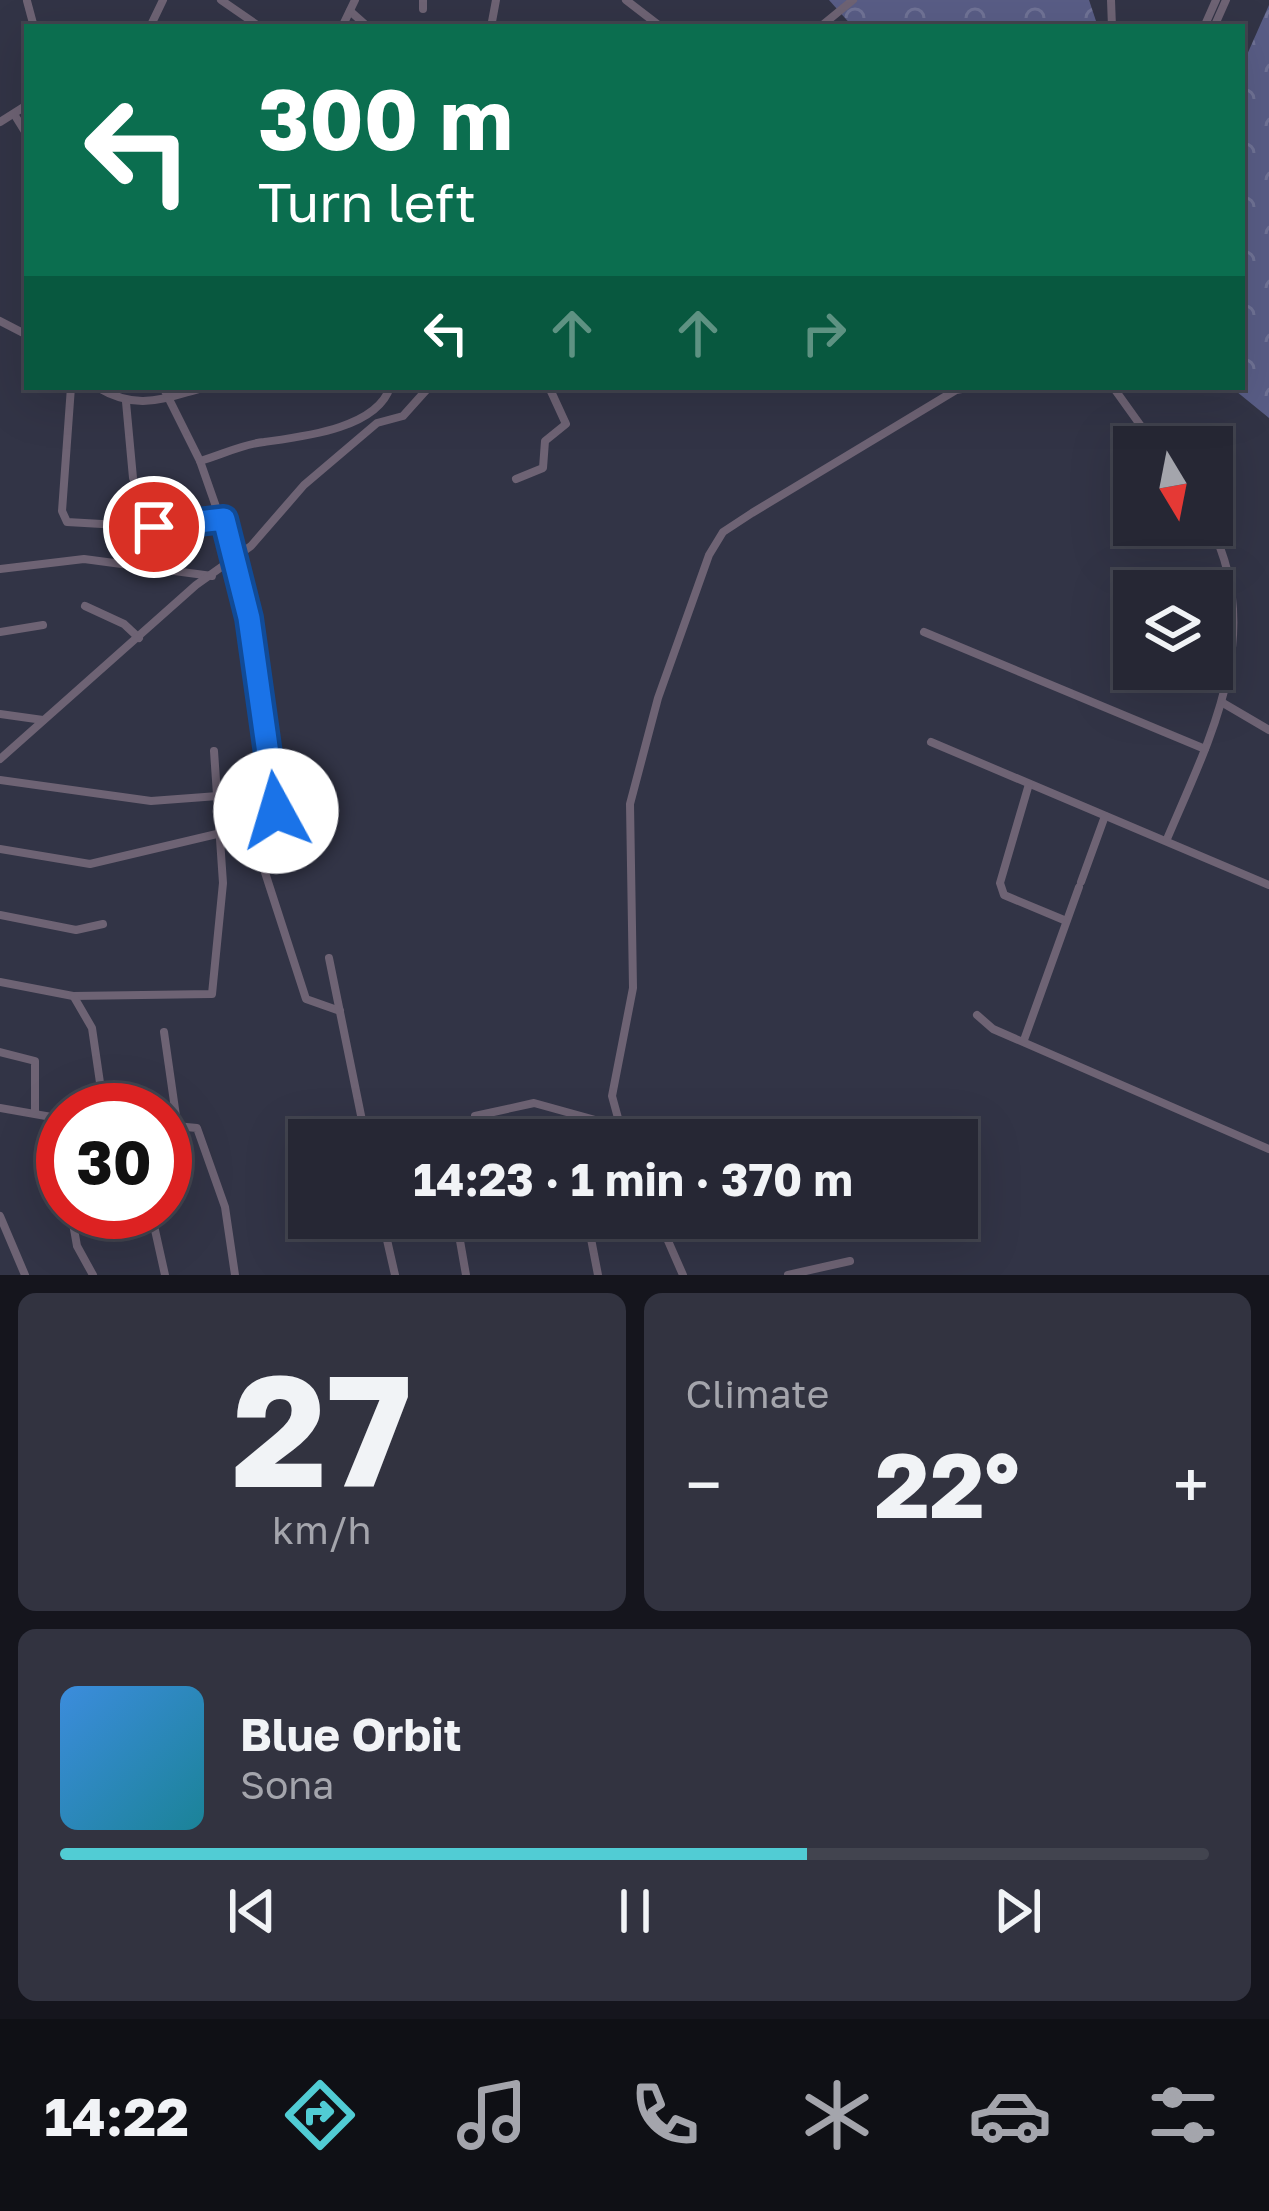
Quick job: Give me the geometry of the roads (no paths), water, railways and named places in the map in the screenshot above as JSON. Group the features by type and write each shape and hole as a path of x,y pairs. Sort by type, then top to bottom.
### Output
{"street":[{"path":"221,0 256,24"},
{"path":"344,24 355,0"},
{"path":"626,0 658,24"},
{"path":"824,24 854,0"},
{"path":"350,11 365,24"},
{"path":"0,122 24,107"},
{"path":"14,114 24,130"},
{"path":"71,390 62,511 67,522 154,527 224,519"},
{"path":"103,390 126,402 167,401 198,390"},
{"path":"0,849 91,864 221,830 278,806 249,618 224,519 164,390"},
{"path":"200,461 264,442 332,430 380,402 388,390"},
{"path":"0,759 266,532 304,485 376,424 404,416 426,390"},
{"path":"516,479 543,467 545,441 566,424 550,390"},
{"path":"616,1119 613,1075 630,1019 633,988 631,804 658,698 709,555 723,532 956,390"},
{"path":"1115,390 1141,426"},
{"path":"126,402 133,478"},
{"path":"1167,839 1223,703 1235,629 1234,595 1217,546"},
{"path":"0,569 84,559 212,576"},
{"path":"85,606 124,624 140,638"},
{"path":"0,632 43,625"},
{"path":"924,632 1205,749"},
{"path":"1223,703 1269,730"},
{"path":"0,714 44,720"},
{"path":"931,742 1269,885"},
{"path":"0,982 73,996 212,994 222,919 214,751"},
{"path":"0,780 152,801 219,796"},
{"path":"1029,784 1000,883 1004,895 1016,902 1064,920"},
{"path":"1024,1040 1064,920 1106,816"},
{"path":"248,820 306,999 340,1011"},
{"path":"0,915 76,930 103,924"},
{"path":"329,958 362,1119"},
{"path":"73,996 92,1028 100,1083"},
{"path":"977,1015 993,1029 1269,1149"},
{"path":"164,1032 171,1083"},
{"path":"0,1052 35,1061 34,1113 0,1108"},
{"path":"475,1119 524,1103 589,1119"},
{"path":"192,1127 197,1128 213,1163 235,1275"},
{"path":"0,1216 25,1275"},
{"path":"76,1239 93,1275"},
{"path":"157,1239 165,1275"},
{"path":"388,1239 394,1275"},
{"path":"460,1239 466,1275"},
{"path":"591,1239 598,1275"},
{"path":"667,1239 683,1275"},
{"path":"788,1275 850,1261"}]}
